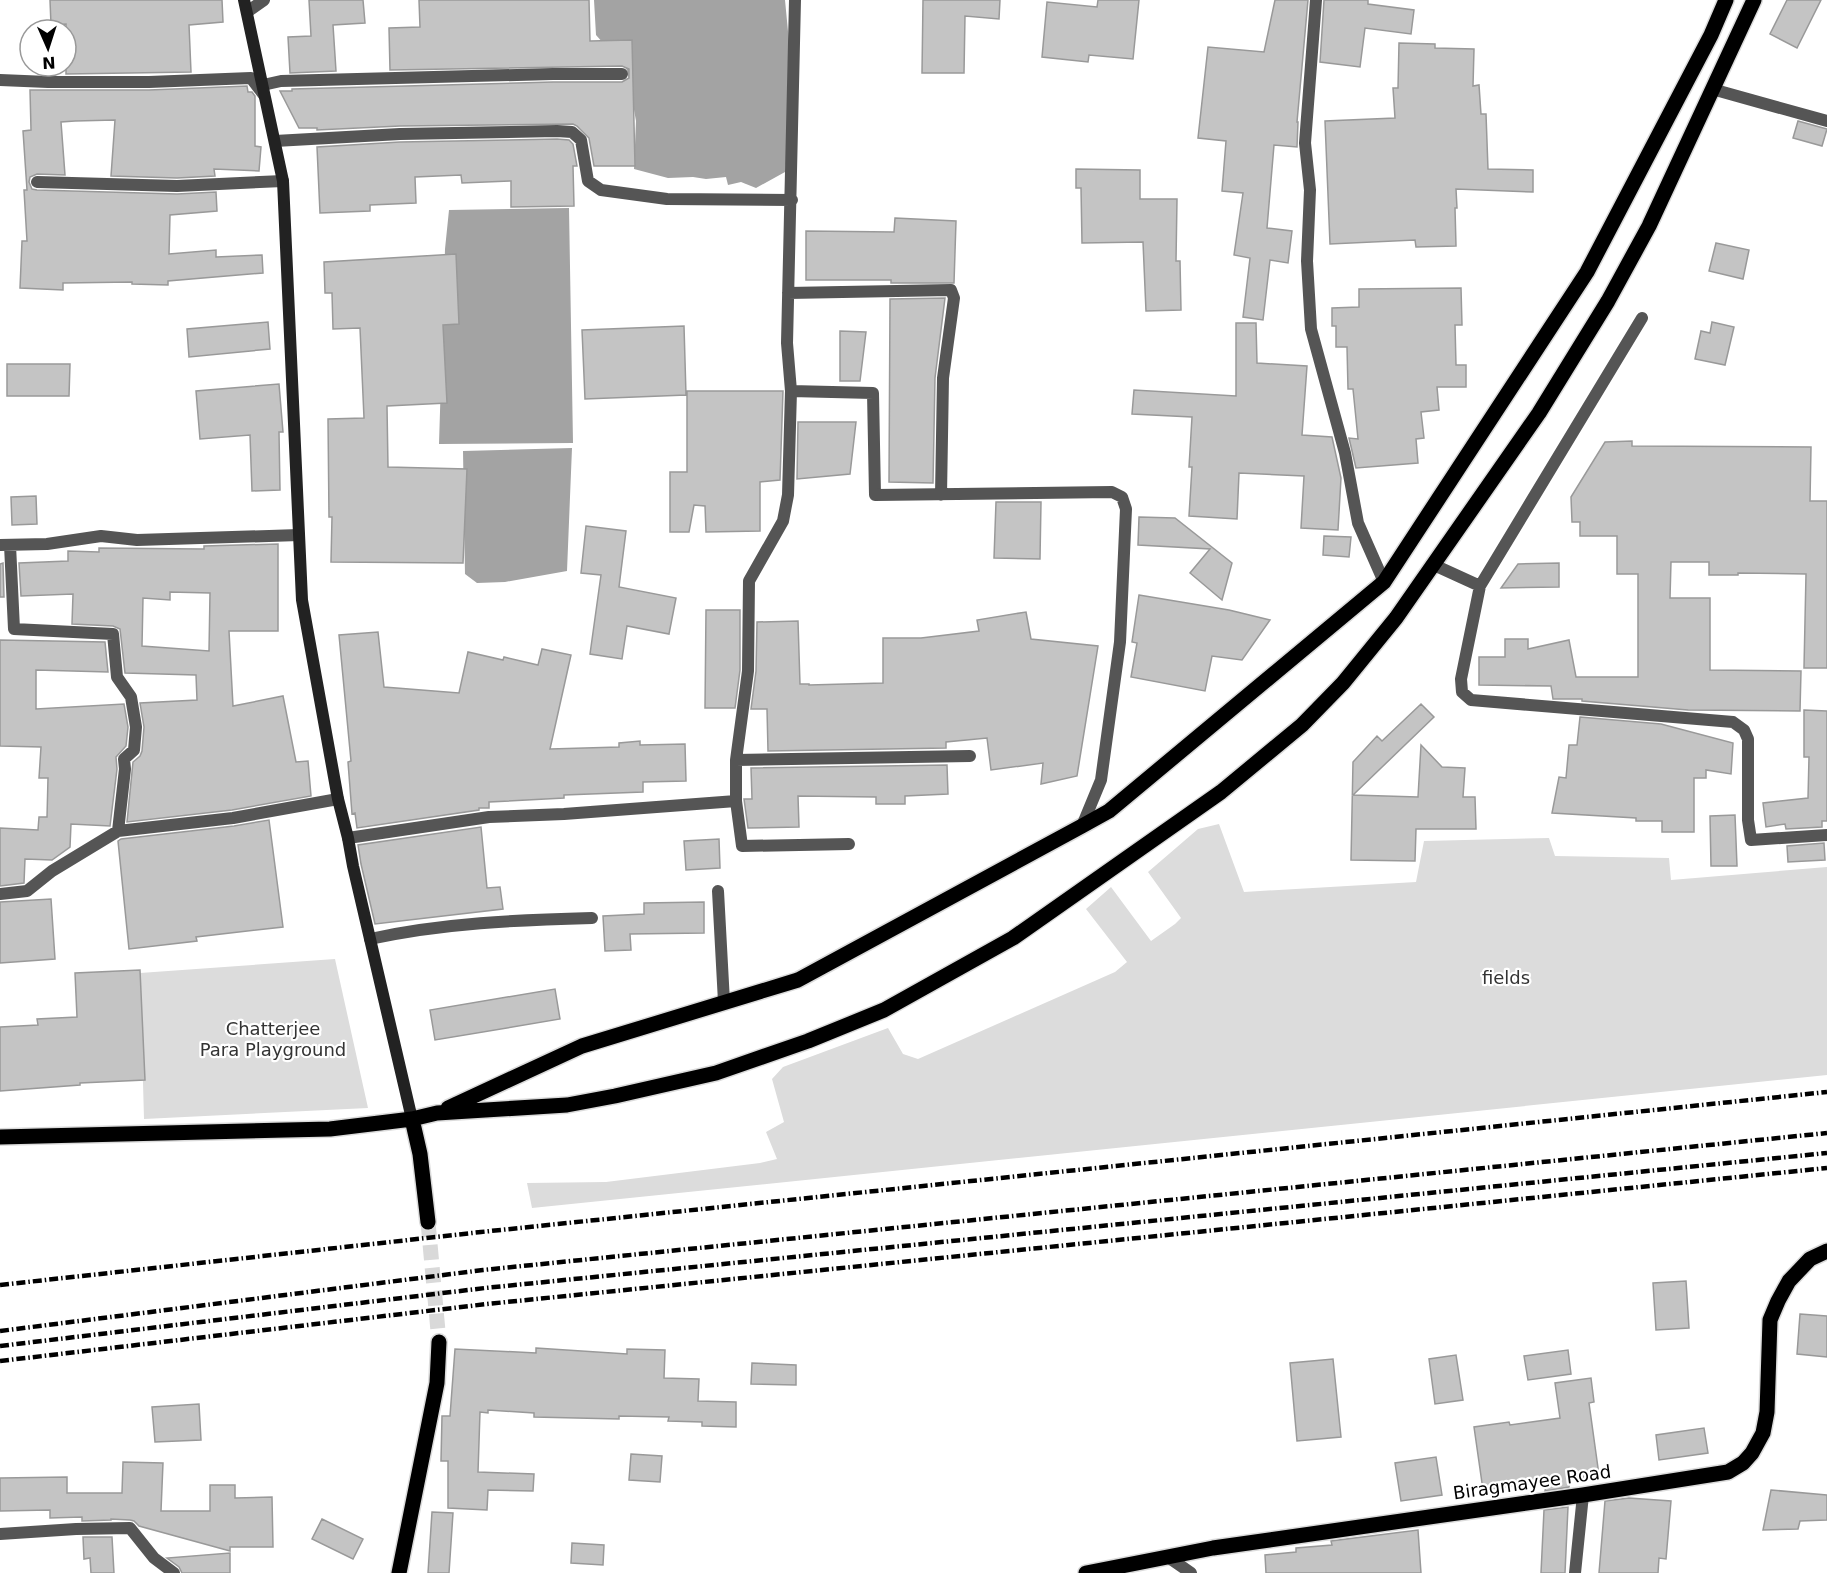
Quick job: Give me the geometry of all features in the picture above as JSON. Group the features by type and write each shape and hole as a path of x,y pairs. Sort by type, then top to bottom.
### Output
{"main road":[{"path":"437,1113 582,1046 798,980 1109,811 1384,582 1587,272 1711,35 1726,0"},
{"path":"0,1137 330,1129 412,1119 437,1113 567,1105 615,1096 716,1073 808,1041 884,1010 1013,938 1221,792 1302,725 1343,683 1396,618 1539,413 1608,302 1649,226 1754,0"},
{"path":"246,6 283,181 302,600 338,799 420,1154 428,1222"},
{"name":"Biragmayee Road","path":"1086,1573 1158,1563 1213,1548 1728,1472 1752,1454 1763,1433 1767,1412 1770,1320 1789,1281 1810,1259 1827,1251"},
{"path":"399,1573 437,1383 439,1342"}],"street":[{"path":"246,6 264,0"},
{"path":"795,0 787,342 791,391 788,495 783,521 749,581 748,670 736,760 736,801 742,846 849,844"},
{"path":"1316,0 1305,143 1310,190 1307,261 1311,329 1345,453 1358,523 1384,582"},
{"path":"0,80 149,82 250,78 264,91 281,81 622,74"},
{"path":"1712,89 1827,121"},
{"path":"275,141 400,134 572,132 580,140 588,181 601,190 667,199 792,200"},
{"path":"37,182 177,186 283,181"},
{"path":"788,293 951,290 954,298 944,378 941,495"},
{"path":"1642,318 1480,586 1461,679 1462,692 1471,700 1733,722 1744,730 1748,739 1748,820 1751,840 1827,836"},
{"path":"791,391 873,393 875,495 1112,492 1122,497 1126,509 1120,642 1101,780 1082,826"},
{"path":"118,831 125,769 124,759 134,750 136,727 131,697 117,677 113,634 14,629 5,545 46,544 101,536 136,540 299,535"},
{"path":"1434,565 1480,586"},
{"path":"736,760 970,756"},
{"path":"0,894 27,891 52,872 118,831 233,818 338,799"},
{"path":"348,838 489,817 564,814 736,801"},
{"path":"718,891 724,1002"},
{"path":"370,939 403,932 498,921 592,918"},
{"path":"1575,1573 1583,1495"},
{"path":"0,1534 130,1528 154,1558 174,1573"},
{"path":"1158,1563 1191,1573"}],"green space":[{"name":"fields","path":"1219,824 1244,892 1416,882 1424,841 1549,838 1555,856 1669,858 1671,880 1827,867 1827,1075 532,1208 527,1183 606,1182 777,1159 766,1132 784,1122 772,1079 783,1067 888,1028 903,1054 918,1059 1115,972 1127,962 1086,909 1111,887 1151,941 1181,918 1148,872 1198,829"},
{"name":"Chatterjee Para Playground","path":"335,959 368,1108 144,1119 140,973"}],"shaded area":[{"path":"594,0 785,0 794,94 785,172 756,188 741,182 728,185 726,177 668,178 634,169 636,121 627,70 596,35"},
{"path":"569,208 573,443 439,444 445,249 449,210"},
{"path":"572,448 567,571 505,582 477,583 465,574 463,451"}],"building":[{"path":"50,0 222,0 223,22 189,25 191,72 78,74 78,18 51,18"},
{"path":"309,0 363,0 365,23 333,25 336,71 290,73 288,37 311,36"},
{"path":"419,0 589,0 590,41 632,40 635,166 594,166 589,138 573,124 400,126 317,130 317,128 299,128 280,91 553,82 622,82 629,78 629,69 622,66 390,70 389,28 420,27"},
{"path":"923,0 1000,0 999,19 965,16 964,73 922,73"},
{"path":"1098,0 1139,0 1133,59 1089,55 1088,62 1042,57 1047,2 1097,7"},
{"path":"1275,0 1308,0 1297,122 1297,147 1274,145 1267,228 1292,231 1288,263 1270,260 1263,320 1243,317 1250,258 1234,255 1243,193 1222,191 1226,141 1198,138 1208,47 1264,52"},
{"path":"1324,0 1368,0 1368,4 1414,10 1411,34 1365,28 1360,67 1320,62"},
{"path":"1787,0 1821,0 1797,48 1770,34"},
{"path":"1399,43 1435,44 1435,48 1474,49 1473,86 1479,85 1481,114 1486,114 1488,169 1533,170 1533,192 1456,189 1456,246 1416,247 1415,240 1330,244 1325,121 1395,118 1393,88 1398,88"},
{"path":"247,86 248,92 252,92 255,96 255,146 261,147 259,171 214,169 215,176 177,178 111,176 115,120 75,121 61,122 65,175 37,174 30,177 29,182 32,189 37,190 177,194 216,192 217,211 170,215 169,254 216,250 216,257 262,255 263,273 168,281 168,285 132,284 132,282 63,283 63,290 20,288 22,241 27,241 24,190 27,190 23,131 31,130 30,90 149,90"},
{"path":"1798,121 1827,129 1822,146 1793,138"},
{"path":"569,140 573,144 577,166 573,166 574,206 511,207 511,181 462,183 461,175 415,177 416,203 370,205 370,211 320,213 317,147 400,142"},
{"path":"1076,169 1140,170 1140,199 1177,199 1176,261 1180,261 1181,310 1146,311 1143,242 1082,243 1081,188 1076,188"},
{"path":"895,218 956,221 954,283 806,280 806,231 894,232"},
{"path":"1716,243 1749,250 1743,279 1709,271"},
{"path":"456,254 459,324 443,325 447,403 387,406 388,467 467,469 463,563 331,562 332,517 329,517 328,419 364,418 360,328 333,329 332,293 325,293 324,262"},
{"path":"1461,288 1462,325 1455,325 1456,365 1466,365 1466,387 1437,387 1439,410 1421,412 1424,438 1416,439 1418,463 1356,468 1349,438 1358,439 1353,389 1348,389 1347,347 1336,347 1336,326 1332,326 1332,308 1359,307 1359,289"},
{"path":"945,298 935,378 933,483 889,482 890,299"},
{"path":"268,322 270,349 189,357 187,329"},
{"path":"1712,322 1734,327 1725,365 1695,359 1701,331 1710,333"},
{"path":"1236,323 1256,323 1257,363 1307,366 1302,435 1332,437 1341,478 1338,530 1301,528 1304,476 1239,473 1237,519 1189,516 1192,417 1132,414 1134,390 1236,396"},
{"path":"684,326 686,395 585,399 582,330"},
{"path":"840,331 866,332 860,381 840,381"},
{"path":"7,364 70,364 69,396 7,396"},
{"path":"279,384 283,432 279,432 280,490 252,491 250,435 200,439 196,391"},
{"path":"687,391 783,391 780,480 760,482 760,531 706,532 705,506 694,505 689,532 670,532 670,472 687,472"},
{"path":"798,422 856,422 850,474 797,479"},
{"path":"1632,441 1632,446 1811,447 1810,501 1827,501 1827,668 1804,668 1806,574 1709,575 1709,562 1671,562 1670,598 1710,598 1710,670 1801,671 1800,711 1688,710 1582,701 1582,699 1553,699 1551,686 1479,685 1479,657 1505,657 1505,639 1528,639 1528,649 1569,640 1576,677 1638,677 1638,574 1617,574 1617,536 1580,536 1580,522 1572,522 1571,497 1605,442"},
{"path":"36,496 37,524 12,525 11,497"},
{"path":"996,502 1041,502 1040,559 994,558"},
{"path":"1139,517 1175,518 1232,563 1222,600 1190,573 1210,549 1138,545"},
{"path":"586,526 626,531 619,587 676,598 669,634 627,626 622,659 590,654 601,575 581,573"},
{"path":"1324,536 1351,537 1349,557 1323,555"},
{"path":"278,544 278,631 229,631 233,706 283,696 296,762 308,761 311,796 232,810 127,822 133,762 142,751 144,727 140,703 197,700 196,675 125,673 120,629 113,626 72,624 73,594 21,596 19,563 68,561 68,551 99,552 99,548 204,549 204,546","holes":["170,592 210,593 209,651 142,646 143,598 170,600"]},
{"path":"3,563 4,597 0,597 0,564"},
{"path":"1559,563 1559,587 1501,588 1518,564"},
{"path":"1139,595 1229,610 1270,620 1242,660 1212,656 1205,691 1131,677 1137,643 1132,642"},
{"path":"706,610 740,610 740,670 735,708 705,708"},
{"path":"1026,612 1031,639 1098,646 1077,776 1041,784 1043,763 991,770 987,738 946,742 946,748 768,751 767,709 751,709 756,671 757,622 798,621 800,684 883,683 883,638 921,638 979,631 977,620"},
{"path":"378,632 384,687 459,693 468,652 538,665 542,649 571,655 550,749 619,747 619,743 640,741 640,745 685,744 686,781 643,782 643,792 564,795 564,798 489,802 489,808 479,808 479,810 357,828 355,813 352,814 348,762 351,761 339,635"},
{"path":"0,640 105,642 108,672 36,670 36,709 124,704 128,727 126,746 116,757 117,769 110,826 71,824 70,847 52,860 25,859 24,883 0,886 0,828 38,830 39,817 47,817 48,778 39,778 41,747 0,746"},
{"path":"1421,704 1434,717 1353,795 1418,797 1421,745 1442,767 1465,768 1463,797 1475,797 1476,829 1416,829 1415,861 1351,860 1353,762 1377,736 1382,741"},
{"path":"1804,710 1827,711 1827,821 1822,821 1822,827 1786,829 1785,824 1766,827 1763,803 1808,798 1809,757 1804,757"},
{"path":"1580,717 1661,724 1733,743 1731,774 1706,770 1706,778 1694,778 1694,832 1662,832 1662,821 1636,821 1636,818 1552,813 1559,777 1566,778 1569,745 1577,745"},
{"path":"947,765 948,794 905,796 905,804 876,804 876,797 798,796 799,827 748,828 744,799 752,799 751,768"},
{"path":"1735,815 1737,866 1711,866 1710,816"},
{"path":"269,820 283,927 196,937 197,941 129,949 118,841"},
{"path":"481,827 487,888 500,887 503,909 375,924 358,845"},
{"path":"719,839 720,868 686,870 684,841"},
{"path":"1824,843 1825,860 1788,862 1787,846"},
{"path":"51,899 55,959 0,963 0,902"},
{"path":"704,902 704,933 630,934 631,950 605,951 603,916 644,914 644,903"},
{"path":"140,970 145,1080 80,1083 80,1085 0,1091 0,1027 38,1025 37,1019 77,1017 75,973"},
{"path":"555,989 560,1019 435,1040 430,1010"},
{"path":"1686,1281 1689,1328 1656,1330 1653,1283"},
{"path":"1800,1314 1827,1316 1827,1357 1797,1354"},
{"path":"536,1348 627,1354 627,1349 665,1350 664,1378 699,1379 698,1401 736,1402 736,1427 702,1426 702,1422 668,1421 669,1417 619,1416 619,1419 534,1417 534,1413 488,1410 488,1413 480,1412 478,1472 534,1474 533,1491 488,1490 487,1510 448,1508 448,1461 441,1461 442,1416 450,1416 455,1349 536,1353"},
{"path":"1568,1350 1571,1374 1528,1380 1524,1356"},
{"path":"1456,1355 1463,1400 1435,1404 1429,1359"},
{"path":"1333,1359 1341,1437 1297,1441 1290,1363"},
{"path":"752,1363 796,1365 796,1385 751,1384"},
{"path":"1591,1378 1594,1402 1589,1403 1599,1475 1570,1479 1569,1487 1545,1491 1546,1482 1483,1490 1474,1427 1560,1418 1555,1383"},
{"path":"199,1404 201,1440 155,1442 152,1407"},
{"path":"1704,1428 1708,1453 1659,1460 1656,1435"},
{"path":"631,1454 662,1456 660,1482 629,1480"},
{"path":"1436,1457 1442,1495 1401,1501 1395,1463"},
{"path":"123,1462 163,1463 161,1511 210,1511 210,1485 235,1485 235,1498 272,1497 273,1547 230,1547 230,1551 139,1526 130,1520 82,1521 82,1517 50,1518 50,1510 0,1511 0,1478 67,1477 67,1493 122,1493"},
{"path":"1771,1490 1827,1495 1827,1520 1800,1521 1798,1529 1763,1530"},
{"path":"1629,1498 1671,1501 1666,1559 1659,1558 1658,1573 1599,1573 1605,1501"},
{"path":"1568,1507 1565,1573 1541,1573 1544,1510"},
{"path":"432,1512 453,1513 449,1573 428,1573"},
{"path":"322,1519 363,1539 353,1559 312,1539"},
{"path":"1418,1530 1421,1573 1266,1573 1265,1555 1296,1552 1296,1548 1332,1545 1331,1541"},
{"path":"83,1537 112,1537 114,1573 91,1573 90,1558 84,1559"},
{"path":"572,1543 604,1545 603,1565 571,1563"},
{"path":"230,1553 230,1573 182,1573 179,1567 167,1558"}],"tunnel":[{"path":"428,1222 439,1342"}],"railway":[{"path":"0,1285 481,1232 1827,1092"},
{"path":"0,1331 483,1270 1827,1133"},
{"path":"0,1346 485,1288 1827,1153"},
{"path":"0,1361 487,1304 1827,1168"}]}
